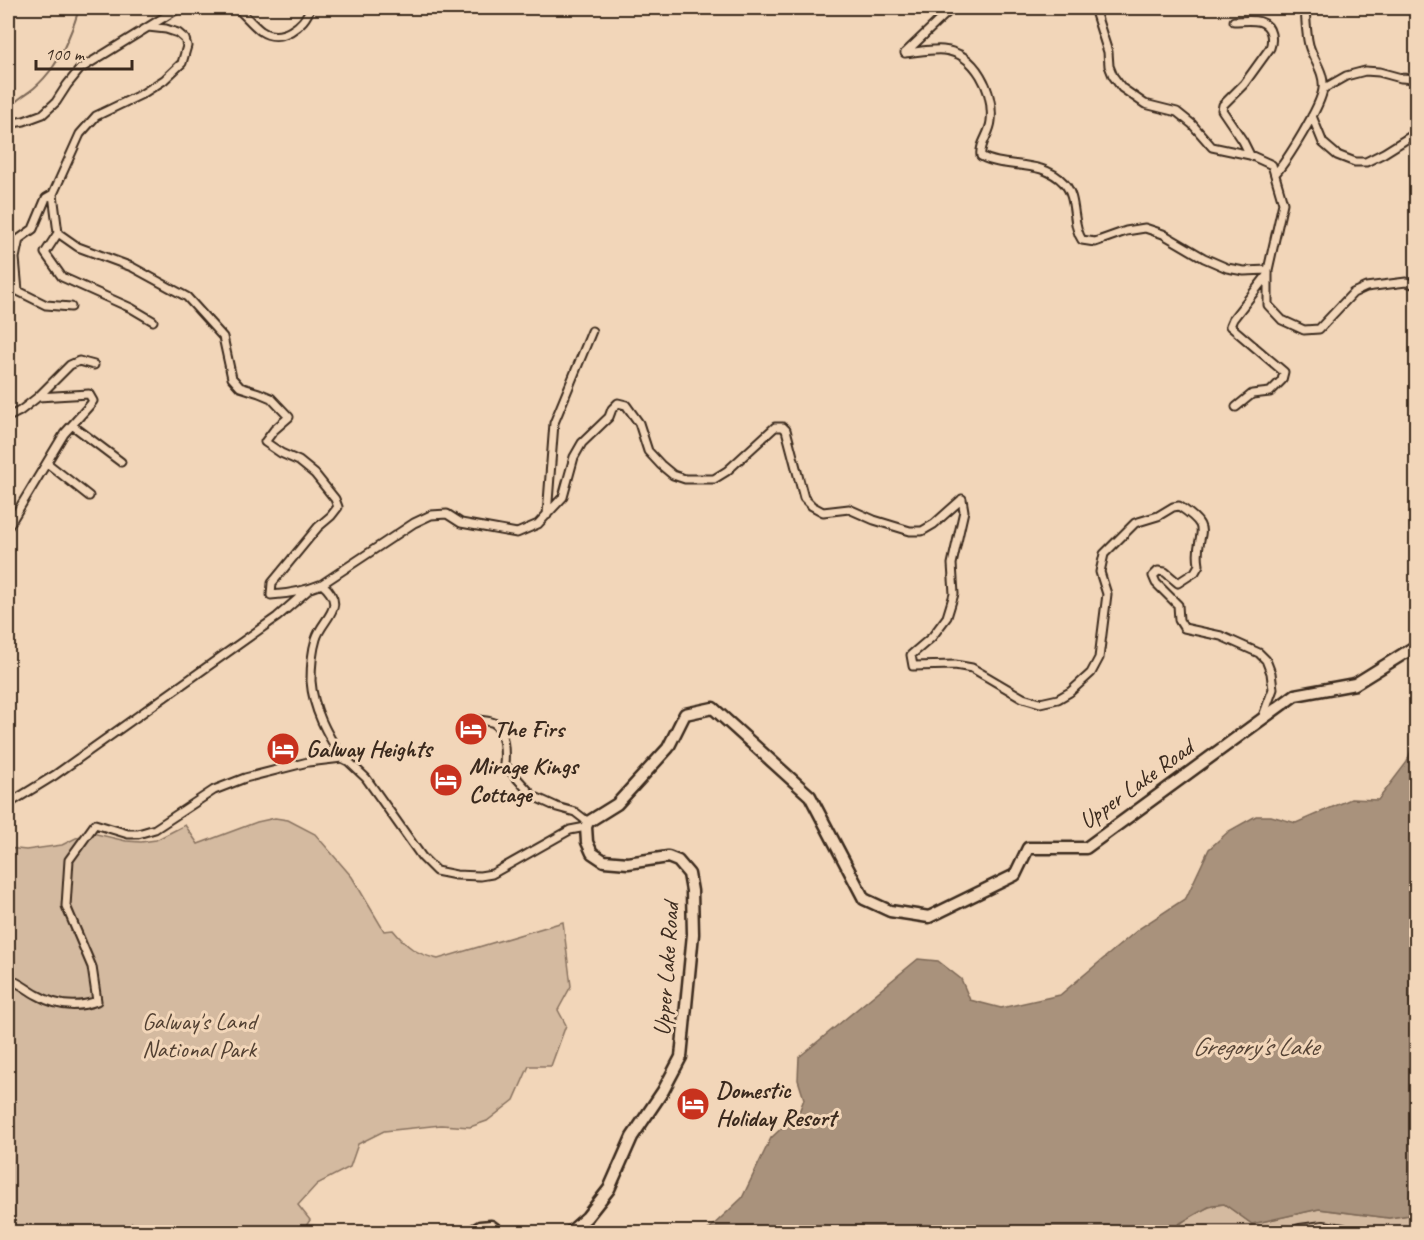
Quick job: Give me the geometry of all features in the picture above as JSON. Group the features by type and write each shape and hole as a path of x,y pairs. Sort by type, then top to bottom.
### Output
{"highway":[{"path":"1300,1233 1323,1229 1342,1233"}],"street":[{"path":"8,124 43,114 56,102 80,69 179,8"},
{"path":"237,8 261,31 269,34 285,34 305,19 310,8"},
{"path":"952,8 905,53 943,50 959,55 974,66 989,92 990,103 991,120 980,149 981,156 990,161 1037,167 1053,174 1065,184 1071,196 1078,234 1082,240 1095,242 1126,231 1145,228 1163,234 1204,258 1227,268 1268,272"},
{"path":"1094,8 1108,52 1109,66 1122,88 1145,104 1176,112 1192,124 1212,147 1250,154 1272,165 1283,203 1268,272 1268,305 1282,320 1304,330 1319,329 1353,292 1366,287 1406,282 1416,285"},
{"path":"1275,174 1312,116 1323,89 1321,70 1309,46 1305,8"},
{"path":"1234,21 1260,20 1267,25 1272,44 1244,84 1223,105 1222,110 1250,154"},
{"path":"148,27 166,29 178,33 185,39 187,46 182,63 164,80 142,94 96,116 80,134 53,194 58,233 45,253 62,277 131,308 153,321"},
{"path":"1323,89 1346,76 1365,71 1416,79"},
{"path":"1312,116 1323,143 1337,155 1355,162 1366,162 1375,158 1416,133"},
{"path":"53,194 46,198 33,229 19,239 15,258 18,291 46,305 71,307"},
{"path":"58,233 78,247 132,267 187,297 223,337 232,378 240,387 271,398 289,417 274,430 265,442 315,474 335,499 338,507 318,527 272,583 271,595 309,590 322,584 414,523 431,515 447,514 461,524 517,533 538,524 563,497 574,457 582,443 609,417 612,409 618,403 626,405 639,423 648,451 673,475 686,479 714,479 727,471 775,427 783,427 786,430 804,498 823,512 849,509 909,531 922,531 934,524 962,499 964,511 952,564 954,594 947,617 932,637 911,655 913,666 956,665 972,668 1023,698 1040,703 1058,699 1070,692 1091,673 1099,658 1107,594 1100,572 1104,554 1135,523 1179,506 1201,525 1203,533 1197,552 1199,565 1195,572 1178,583 1165,572 1158,571 1153,576 1156,583 1178,604 1179,620 1184,628 1221,636 1259,653 1266,660 1273,688 1261,720"},
{"path":"1236,407 1252,394 1270,392 1282,380 1284,372 1230,326 1268,272"},
{"path":"547,515 554,423 592,331"},
{"path":"8,417 38,397 70,365 79,361 94,365"},
{"path":"9,522 64,434 93,400 88,394 38,397"},
{"path":"72,424 121,462"},
{"path":"47,463 88,496"},
{"path":"322,584 334,600 334,609 316,637 311,682 316,706 324,727 342,758"},
{"path":"8,804 55,775 277,617 309,590"},
{"name":"Upper Lake Road","path":"570,1233 587,1217 609,1189 632,1137 663,1091 681,1057 693,934 692,891 689,874 678,861 668,857 628,863 604,861 592,853 587,842 587,824 617,804 668,748 685,714 713,708 810,796 864,900 890,911 929,917 1016,875 1028,848 1086,848 1295,695 1355,684 1416,646"},
{"path":"8,979 18,982 55,1004 84,1006 97,1001 92,967 66,906 69,860 95,824 128,834 138,834 155,829 213,790 245,778 308,762 342,758 366,778 422,857 436,871 456,875 492,874 570,830 587,824 575,812 532,796 504,764 505,749 499,729 493,722 479,720"},
{"path":"471,1233 480,1227 491,1226 500,1233"}],"green space":[{"name":"Galway's Land National Park","path":"275,818 288,820 315,834 352,877 384,931 393,930 403,941 424,955 438,959 563,922 571,986 558,1010 566,1025 551,1066 529,1066 514,1100 487,1121 470,1127 441,1125 384,1131 358,1144 350,1167 317,1184 298,1205 310,1220 302,1232 141,1232 132,1223 126,1232 8,1232 8,848 26,850 62,845 88,832 141,842 156,840 185,825 198,844 257,822"},
{"path":"1224,1204 1252,1224 1319,1209 1389,1218 1416,1214 1416,1232 1356,1232 1338,1226 1303,1227 1282,1232 1174,1232 1196,1213"}],"water":[{"name":"Gregory's Lake","path":"1416,736 1416,1214 1389,1218 1319,1209 1252,1224 1224,1204 1212,1205 1180,1223 1173,1232 706,1232 742,1198 771,1138 799,1112 804,1099 798,1080 799,1057 918,959 938,961 961,979 970,1000 1001,1008 1060,995 1140,928 1186,898 1209,849 1229,831 1256,816 1271,816 1296,823 1351,799 1378,800 1407,762"}],"waterway":[{"path":"8,118 17,100 34,88 57,61 79,8"}],"place":[{"name":"The Firs","path":"471,729"},
{"name":"Galway Heights","path":"283,749"},
{"name":"Mirage Kings Cottage","path":"446,780"},
{"name":"Domestic Holiday Resort","path":"693,1104"}]}
